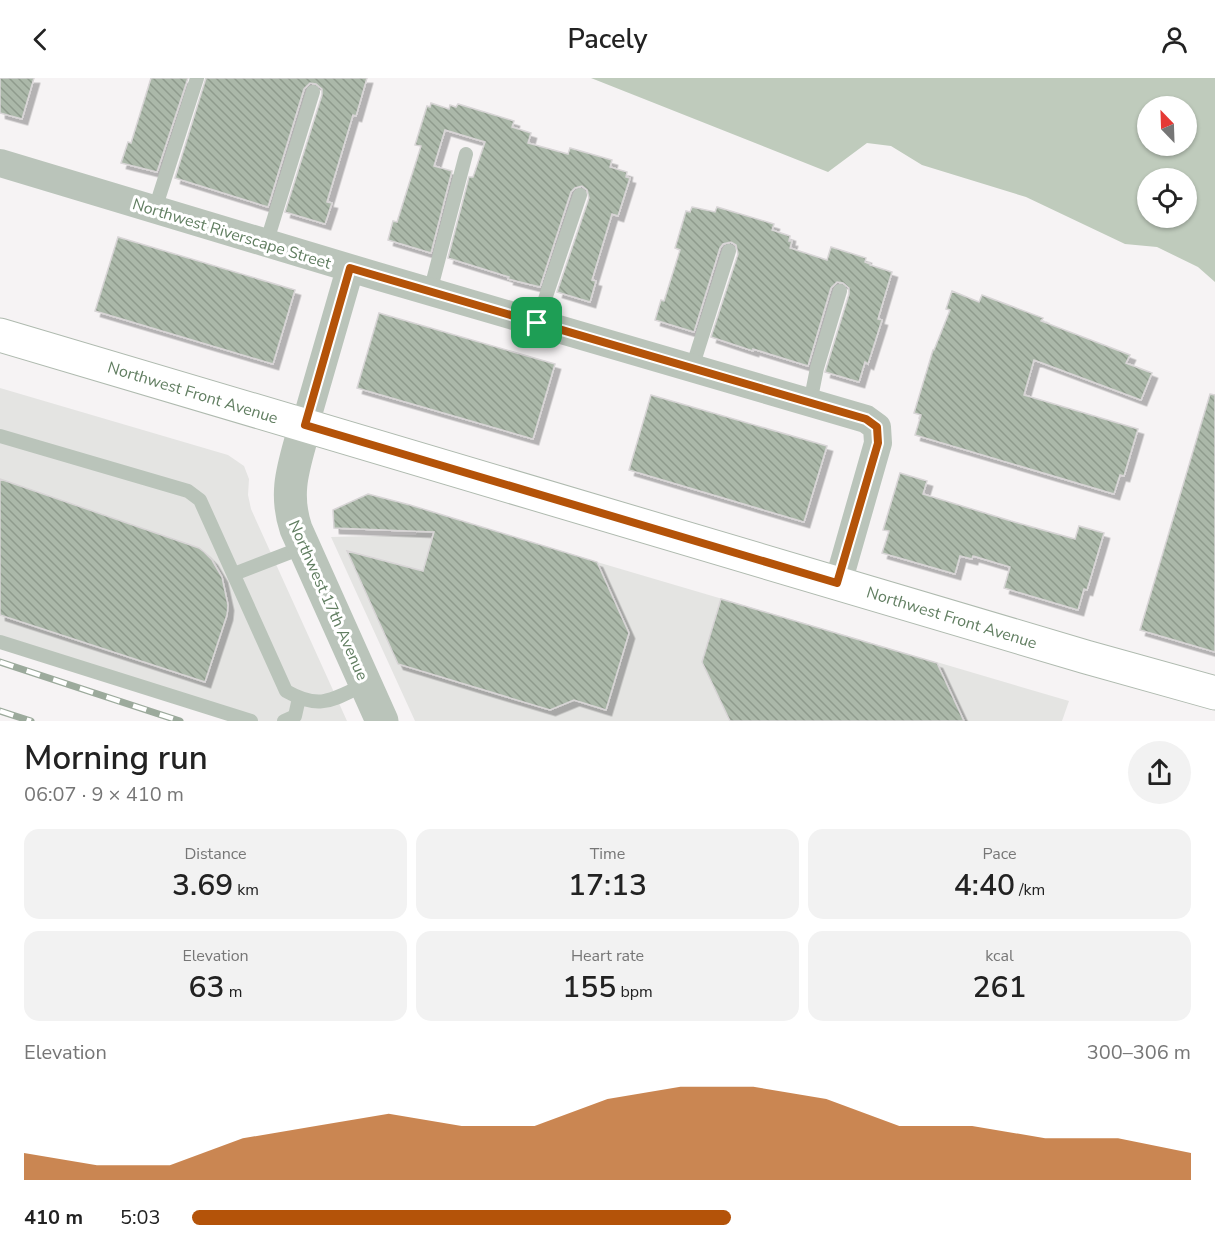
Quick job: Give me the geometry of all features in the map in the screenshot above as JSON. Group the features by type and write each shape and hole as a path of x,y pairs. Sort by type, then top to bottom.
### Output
{"main road":[{"name":"Northwest Front Avenue","path":"0,334 1086,657 1215,693"}],"street":[{"name":"Northwest Riverscape Street","path":"0,163 266,244 866,419 877,427 878,443 837,583"},
{"name":"Northwest 17th Avenue","path":"350,268 293,469 288,499 293,522 382,721"}],"lane":[{"path":"155,209 197,78"},
{"path":"266,244 313,92"},
{"path":"430,292 466,154"},
{"path":"537,323 580,195"},
{"path":"692,368 729,250"},
{"path":"810,403 817,368 840,291"},
{"path":"0,436 189,491 201,500 286,691 299,698 319,703 366,684"},
{"path":"234,574 304,546"},
{"path":"0,642 251,721"},
{"path":"284,721 295,716 299,698"}],"shaded area":[{"path":"591,78 1215,78 1215,282 1198,267 1157,247 1125,244 1026,197 922,165 891,146 867,143 828,172"},
{"path":"0,388 228,455 244,466 249,479 248,495 251,509 347,721 237,721 0,644"},
{"path":"424,511 1069,701 1062,721 415,721 331,537 416,535"}],"building":[{"path":"0,78 34,78 22,119 0,113"},
{"path":"151,78 188,78 157,172 121,163 128,142 131,143"},
{"path":"206,78 367,78 356,116 353,115 327,202 332,203 325,224 285,212 322,95 322,89 316,84 310,83 304,89 268,207 175,178"},
{"path":"431,103 449,109 450,105 456,107 458,104 514,121 512,127 531,133 528,143 568,154 570,148 612,160 610,167 627,172 626,177 630,178 618,216 612,214 592,280 596,281 590,302 557,292 589,198 587,190 582,186 571,192 540,287 508,279 509,277 448,258 469,177 473,177 485,142 445,130 434,166 452,171 431,253 388,240 393,221 397,222 421,146 415,145 427,106 430,107"},
{"path":"692,207 715,212 717,207 774,224 772,230 790,236 789,241 792,241 790,248 827,260 831,247 866,258 865,262 870,265 892,272 878,319 882,320 868,364 865,362 859,382 825,372 849,294 849,288 843,283 837,282 831,288 808,366 711,337 738,254 736,245 731,242 723,244 720,248 694,332 655,320 661,300 664,301 680,250 675,248 686,211 690,212"},
{"path":"118,237 295,290 273,364 95,311"},
{"path":"952,291 979,302 982,295 1043,318 1041,321 1130,355 1126,363 1152,373 1141,400 1034,360 1024,395 1138,429 1124,476 1120,475 1114,494 915,435 921,415 914,413 933,350 950,310 946,309"},
{"path":"379,313 555,364 533,439 357,388"},
{"path":"1210,394 1215,395 1215,652 1140,630"},
{"path":"651,395 827,446 804,522 629,470"},
{"path":"900,473 927,481 923,494 1011,521 1075,539 1079,526 1104,533 1087,590 1084,589 1078,610 1004,588 1010,567 973,556 972,559 960,556 955,574 882,553 889,531 883,530"},
{"path":"0,479 199,548 204,552 212,560 222,577 228,605 227,615 205,682 0,615"},
{"path":"368,494 597,562 629,633 606,710 574,700 550,710 398,664 347,551 423,571 434,532 334,528 333,510"},
{"path":"721,599 937,663 964,721 730,721 702,662"}],"railway":[{"path":"0,662 180,721"},
{"path":"0,711 31,721"}],"route":[{"path":"350,268 537,323 866,419 877,427 878,443 837,583 305,425 350,268"}]}
